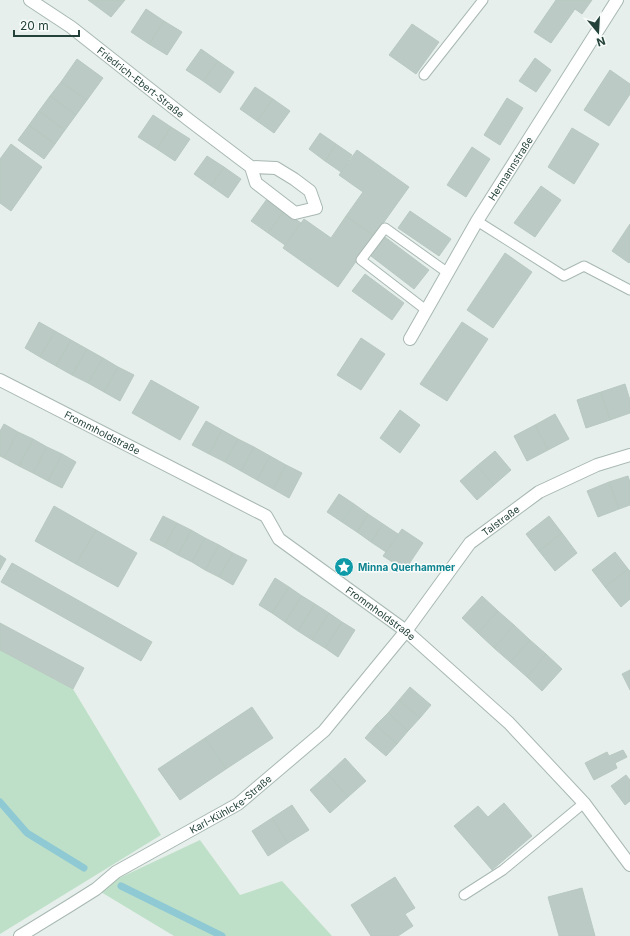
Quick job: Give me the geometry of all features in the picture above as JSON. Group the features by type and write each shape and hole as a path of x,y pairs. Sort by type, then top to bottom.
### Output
{"street":[{"name":"Friedrich-Ebert-Straße","path":"30,0 71,27 251,167"},
{"name":"Hermannstraße","path":"410,340 478,221 617,0"},
{"path":"251,167 276,168 294,179 310,191 316,208 295,214 256,183 251,167"},
{"name":"Frommholdstraße","path":"0,380 266,516 279,539 406,631 510,724 584,803 630,865"},
{"name":"Talstraße","path":"406,631 470,543 539,492 597,465 630,455"},
{"name":"Karl-Kühlcke-Straße","path":"20,936 96,889 116,872 238,804 324,731 406,631"}],"lane":[{"path":"424,75 483,0"},
{"path":"478,221 564,276 584,266 630,290"},
{"path":"426,310 362,260 385,228 448,273"},
{"path":"464,895 503,870 584,803"}],"green space":[{"path":"0,650 73,689 161,835 0,934"},
{"path":"200,840 240,895 282,881 332,936 174,936 96,889"}],"building":[{"path":"88,0 99,0 95,5"},
{"path":"99,0 125,0 111,17 95,5"},
{"path":"556,0 592,0 582,14 575,9 551,43 534,32"},
{"path":"146,9 164,21 149,44 131,32"},
{"path":"164,21 182,32 167,55 149,44"},
{"path":"412,24 439,42 416,74 389,55"},
{"path":"201,49 218,61 203,81 186,70"},
{"path":"535,58 551,70 536,92 519,81"},
{"path":"77,59 103,78 87,100 61,82"},
{"path":"218,61 234,72 220,93 203,81"},
{"path":"610,70 630,84 630,94 609,126 584,110"},
{"path":"61,82 87,100 76,115 50,96"},
{"path":"255,87 273,99 257,121 240,109"},
{"path":"50,96 76,115 65,130 39,111"},
{"path":"507,98 523,108 500,145 484,135"},
{"path":"273,99 290,111 274,133 257,121"},
{"path":"39,111 65,130 55,144 29,125"},
{"path":"153,115 171,127 157,149 138,137"},
{"path":"29,125 55,144 44,159 18,140"},
{"path":"171,127 190,139 175,161 157,149"},
{"path":"572,128 599,144 574,184 548,167"},
{"path":"320,133 336,144 325,161 309,149"},
{"path":"11,144 42,167 11,211 0,203 0,159"},
{"path":"336,144 352,155 341,172 325,161"},
{"path":"472,147 490,159 466,197 447,185"},
{"path":"357,150 409,187 374,236 346,216 363,192 339,175"},
{"path":"207,156 224,167 211,186 194,174"},
{"path":"224,167 241,179 228,198 211,186"},
{"path":"541,186 561,200 535,237 514,223"},
{"path":"267,199 284,211 268,233 251,221"},
{"path":"284,211 301,223 285,245 268,233"},
{"path":"410,211 451,239 439,256 398,228"},
{"path":"346,216 374,236 338,287 283,248 304,219 331,238"},
{"path":"630,224 630,262 629,263 612,251"},
{"path":"385,237 429,270 414,289 371,256"},
{"path":"505,253 532,272 493,328 467,310"},
{"path":"365,274 404,303 392,320 352,291"},
{"path":"39,322 55,331 40,357 25,348"},
{"path":"462,322 488,339 447,401 420,384"},
{"path":"55,331 71,340 56,366 40,357"},
{"path":"361,338 385,354 361,390 337,375"},
{"path":"71,340 87,349 72,375 56,366"},
{"path":"87,349 103,358 88,383 72,375"},
{"path":"103,358 118,367 104,392 88,383"},
{"path":"118,367 134,375 120,401 104,392"},
{"path":"151,380 199,407 180,440 132,413"},
{"path":"625,384 630,400 630,413 610,420 601,392"},
{"path":"601,392 610,420 586,428 577,400"},
{"path":"400,410 420,425 400,453 380,438"},
{"path":"555,414 569,439 548,450 535,425"},
{"path":"206,421 222,430 209,454 192,445"},
{"path":"4,424 18,432 4,458 0,456 0,431"},
{"path":"535,425 548,450 527,461 514,436"},
{"path":"222,430 238,439 225,462 209,454"},
{"path":"18,432 33,439 19,466 4,458"},
{"path":"33,439 47,447 33,473 19,466"},
{"path":"238,439 254,447 241,471 225,462"},
{"path":"47,447 62,454 48,481 33,473"},
{"path":"254,447 270,456 257,480 241,471"},
{"path":"495,451 511,470 494,485 477,466"},
{"path":"62,454 76,462 62,488 48,481"},
{"path":"270,456 286,465 273,489 257,480"},
{"path":"286,465 302,473 289,498 273,489"},
{"path":"477,466 494,485 477,500 460,481"},
{"path":"628,476 630,482 630,505 619,509 609,482"},
{"path":"609,482 619,509 598,517 587,491"},
{"path":"339,494 354,504 342,522 327,512"},
{"path":"354,504 368,514 357,532 342,522"},
{"path":"54,506 96,530 76,564 35,541"},
{"path":"368,514 383,524 371,542 357,532"},
{"path":"163,516 177,523 164,547 150,540"},
{"path":"549,516 562,533 539,551 526,534"},
{"path":"177,523 191,530 178,555 164,547"},
{"path":"383,524 398,534 386,552 371,542"},
{"path":"402,529 423,543 405,570 383,556"},
{"path":"96,530 137,553 118,587 76,564"},
{"path":"191,530 205,538 192,562 178,555"},
{"path":"562,533 577,553 555,571 539,551"},
{"path":"205,538 219,545 205,570 192,562"},
{"path":"219,545 233,553 219,577 205,570"},
{"path":"615,552 628,569 605,587 592,570"},
{"path":"233,553 247,560 233,585 219,577"},
{"path":"0,555 6,559 0,570"},
{"path":"12,563 152,642 141,661 1,582"},
{"path":"628,569 630,571 630,599 621,607 605,587"},
{"path":"275,578 289,587 272,613 259,605"},
{"path":"289,587 302,596 285,622 272,613"},
{"path":"302,596 315,604 298,631 285,622"},
{"path":"482,596 498,611 478,633 462,618"},
{"path":"315,604 329,613 312,640 298,631"},
{"path":"498,611 514,625 494,648 478,633"},
{"path":"329,613 342,622 325,648 312,640"},
{"path":"342,622 355,630 338,657 325,648"},
{"path":"0,623 84,668 73,689 0,650"},
{"path":"514,625 530,640 510,662 494,648"},
{"path":"530,640 546,654 527,677 510,662"},
{"path":"546,654 562,669 542,691 527,677"},
{"path":"630,670 630,690 622,674"},
{"path":"410,687 431,705 420,718 399,700"},
{"path":"399,700 420,718 408,731 388,713"},
{"path":"252,707 273,738 226,769 205,738"},
{"path":"388,713 408,731 397,744 376,725"},
{"path":"376,725 397,744 386,756 365,738"},
{"path":"205,738 226,769 180,800 158,769"},
{"path":"623,750 627,757 615,763 617,768 594,780 585,763 607,752 609,756"},
{"path":"345,758 366,781 348,797 328,774"},
{"path":"328,774 348,797 330,813 310,790"},
{"path":"626,775 630,780 630,801 625,805 611,786"},
{"path":"504,803 532,836 492,870 454,826 478,806 488,817"},
{"path":"292,805 309,830 288,843 272,818"},
{"path":"272,818 288,843 268,856 252,831"},
{"path":"395,877 415,908 405,914 413,926 398,936 371,936 351,905"},
{"path":"582,888 595,936 559,936 548,897"}],"waterway":[{"path":"0,802 27,833 84,868"},
{"path":"121,886 222,936"}],"place":[{"name":"Minna Querhammer","path":"344,567"}]}
